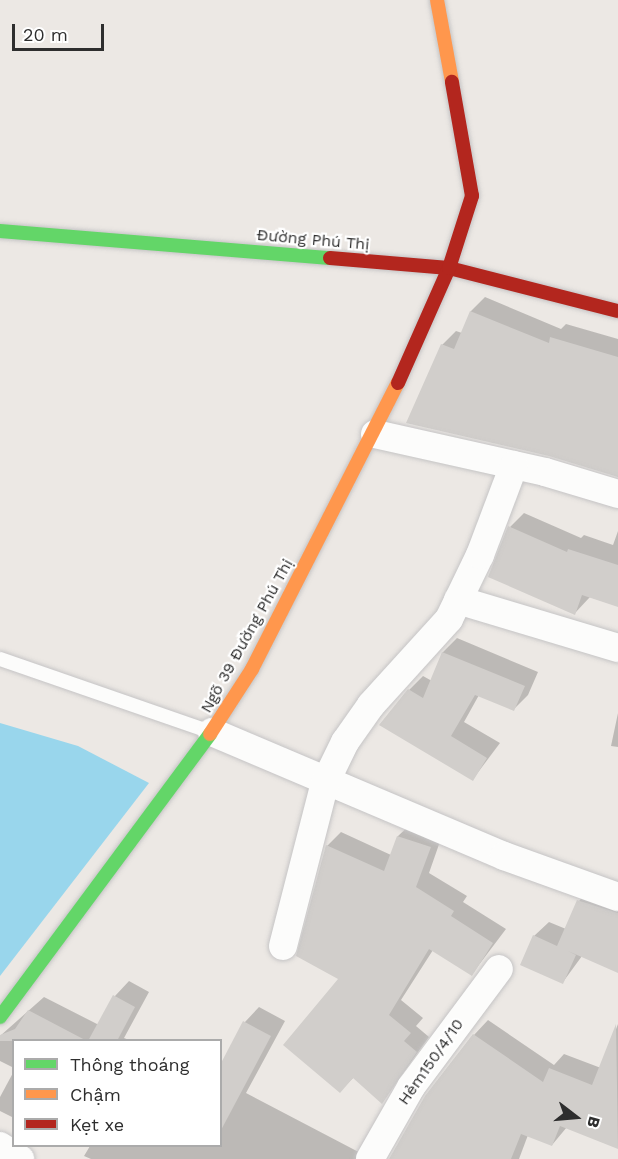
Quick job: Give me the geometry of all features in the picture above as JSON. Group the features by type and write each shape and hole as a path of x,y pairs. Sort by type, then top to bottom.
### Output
{"street":[{"name":"Ngõ 39 Đường Phú Thị","path":"0,1017 116,857 212,732 252,669 375,434 449,268 472,196 437,0"},
{"name":"Đường Phú Thị","path":"0,231 449,268 618,311"},
{"path":"375,434 514,465 618,494"},
{"path":"283,946 325,783 345,742 371,705 449,619 480,555 514,465"},
{"path":"458,600 618,648"},
{"path":"212,732 325,783 504,856 618,897"},
{"name":"Hẻm150/4/10","path":"370,1159 411,1087 499,969"},
{"path":"0,1146 20,1159"}],"lane":[{"path":"0,659 212,732"}],"water":[{"path":"0,723 78,746 149,783 0,976"}],"building":[{"path":"470,311 549,343 550,337 618,357 618,477 549,456 406,423 441,344 454,349"},
{"path":"508,526 567,552 568,549 618,565 618,607 582,595 575,615 488,577"},
{"path":"442,652 525,686 514,711 475,695 451,736 487,758 473,781 379,725 408,689 423,698"},
{"path":"397,836 431,847 416,887 454,911 451,916 493,943 472,976 429,949 389,1015 411,1033 404,1041 417,1052 382,1104 353,1078 340,1093 283,1045 338,979 296,956 326,845 384,871"},
{"path":"577,900 618,913 618,973 568,951 576,955 563,984 520,965 533,935 557,946"},
{"path":"113,995 135,1007 118,1039 89,1039"},
{"path":"28,1010 83,1039 0,1041 0,1035 15,1029"},
{"path":"243,1021 271,1036 222,1128 222,1061"},
{"path":"616,1024 618,1149 560,1126 552,1146 521,1134 511,1159 389,1159 425,1096 473,1034 543,1082 549,1068 592,1085"}],"traffic: fast":[{"path":"0,231 330,258"},
{"path":"0,1017 210,734"}],"traffic: slow":[{"path":"437,0 452,82"},
{"path":"210,734 252,669 398,383"}],"traffic: jam":[{"path":"398,383 449,268 472,196 452,82"},
{"path":"330,258 449,268 618,311"}]}
